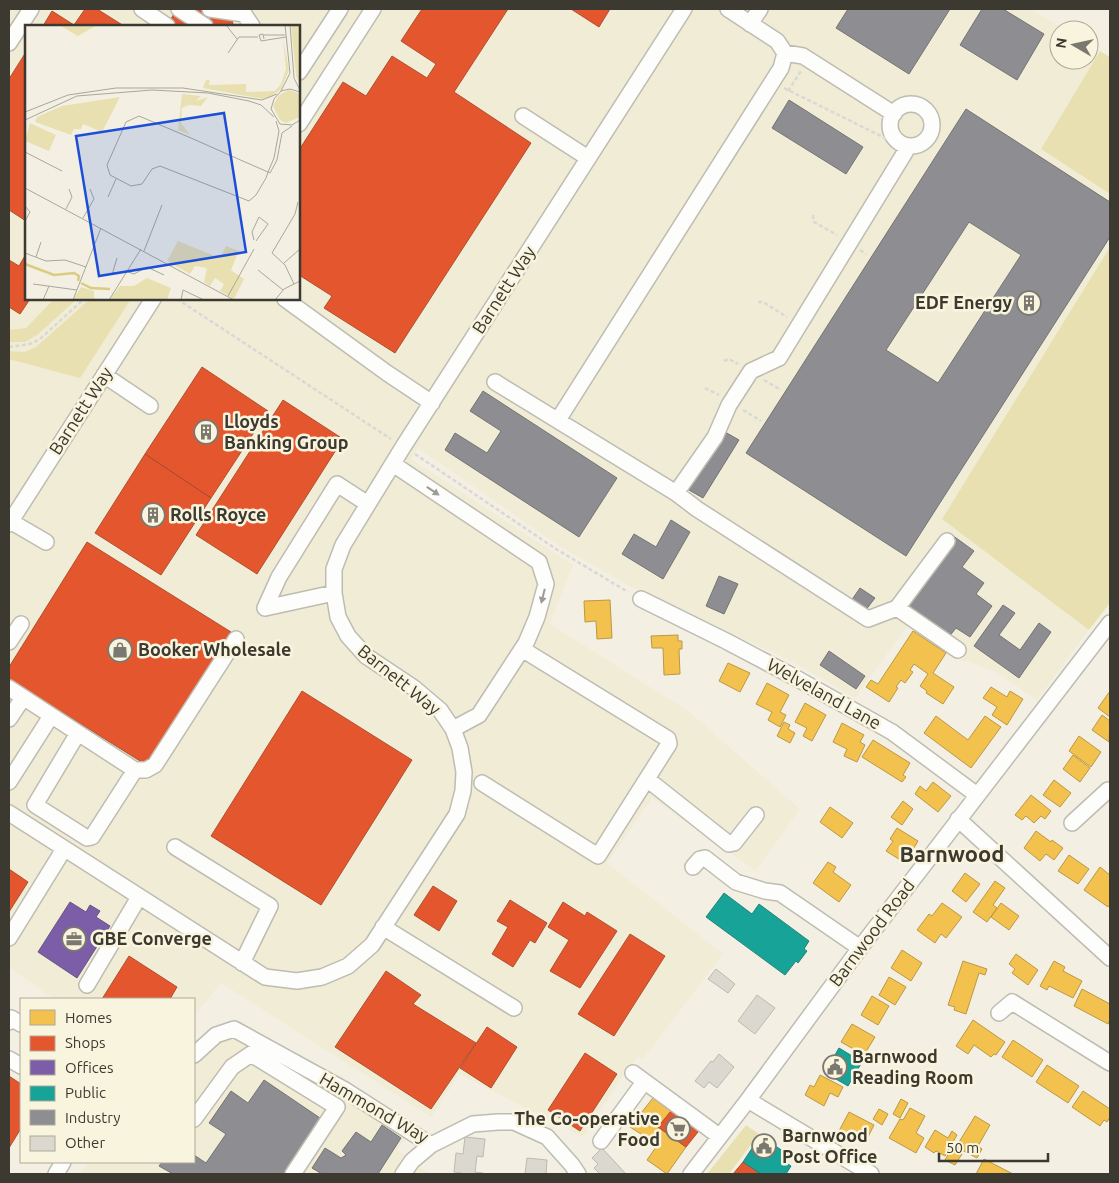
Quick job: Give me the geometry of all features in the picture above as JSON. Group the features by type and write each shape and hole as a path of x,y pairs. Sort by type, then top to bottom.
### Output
{"street":[{"path":"9,43 30,9"},
{"path":"142,9 166,25"},
{"path":"179,9 203,25"},
{"path":"210,9 244,14 251,25"},
{"path":"300,70 340,9"},
{"path":"300,122 373,9"},
{"name":"Barnett Way","path":"9,813 265,977 297,981 322,977 348,966 372,944 457,814 463,791 464,772 460,748 453,729 440,710 414,688 366,656 348,636 338,618 334,593 334,570 343,545 403,446 684,9"},
{"path":"728,9 776,41 786,53 803,56 894,114"},
{"path":"750,24 760,9"},
{"path":"558,420 782,68 786,53"},
{"path":"908,105 924,108 929,114 932,126 930,135 918,145 909,147 903,145 893,135 891,123 894,114 899,109 908,105"},
{"path":"523,116 588,158"},
{"path":"676,493 715,437 729,405 751,371 778,358 909,147"},
{"name":"Barnett Way","path":"10,523 152,300"},
{"path":"286,300 432,403"},
{"path":"104,375 150,406"},
{"path":"495,382 676,493 697,509 868,619 897,608 947,541"},
{"path":"393,464 539,562 546,584 537,617 522,649 480,715 453,729"},
{"path":"334,593 265,608 279,577 337,484 368,504"},
{"path":"10,523 46,542"},
{"name":"Welveland Lane","path":"641,599 752,654 892,732 978,794"},
{"path":"897,608 958,650"},
{"path":"643,615 661,610"},
{"name":"Barnwood Road","path":"691,1174 958,819 1110,623"},
{"path":"9,642 21,624"},
{"path":"9,688 135,770 146,770 154,765 236,639"},
{"path":"482,783 598,856 669,744 668,739 522,649"},
{"path":"9,719 23,698"},
{"path":"9,782 51,716"},
{"path":"78,734 35,804 87,838 92,837 135,770"},
{"path":"647,779 729,844 734,843 756,815"},
{"path":"1072,823 1110,791"},
{"path":"958,819 1110,958"},
{"path":"175,848 270,906 242,963"},
{"path":"9,938 64,849"},
{"path":"693,867 700,859 705,858 736,882 764,891 780,893 860,948"},
{"path":"87,985 139,897"},
{"path":"384,927 514,1008"},
{"path":"1000,1013 1012,1002 1108,1057"},
{"path":"9,1022 11,1018 20,1023"},
{"name":"Hammond Way","path":"195,1054 216,1035 234,1029 345,1090 431,1145 473,1124 514,1122 547,1137 578,1174"},
{"path":"195,1118 232,1067 252,1054 337,1107 293,1174"},
{"path":"9,1059 20,1065"},
{"path":"601,1141 639,1077 719,1136"},
{"path":"748,1100 872,1174"},
{"path":"403,1174 412,1162 431,1145"},
{"path":"56,1174 63,1163"}],"path":[{"path":"788,91 809,60"},
{"path":"772,82 909,147"},
{"path":"9,346 30,344 40,339 83,300"},
{"path":"179,300 403,446 556,549 641,599"}],"shaded area":[{"path":"9,9 1031,9 1049,20 1049,70 1089,70 1041,149 1110,194 1110,247 942,519 1089,630 1037,700 996,672 954,657 909,624 855,698 793,662 626,584 561,547 418,448 411,459 573,565 550,624 688,711 800,809 756,871 652,798 607,863 723,954 643,1059 638,1056 583,1137 459,1074 431,1117 221,983 195,1015 195,998 53,998 9,967"},
{"path":"1100,51 1110,57 1110,194 1041,149 1089,70 1099,70"},
{"path":"1110,247 1110,603 1089,630 942,519"},
{"path":"53,300 76,300 37,335 25,342 9,342 9,330 26,328"},
{"path":"89,300 130,300 80,378 9,359 9,351 25,352 36,347"},
{"path":"239,1033 407,1135 397,1150 429,1174 80,1174 88,1163 195,1163 195,1061 212,1044"},
{"path":"746,1125 759,1134 729,1174 707,1174"}],"building: Homes":[{"path":"610,600 612,638 597,639 596,621 585,622 584,601"},
{"path":"913,631 946,653 933,673 954,687 943,704 926,693 927,691 920,686 928,674 914,664 910,670 913,672 905,683 901,680 889,702 866,687 871,680 878,684"},
{"path":"678,635 678,641 682,641 682,649 679,649 680,674 664,675 663,648 652,648 651,636"},
{"path":"728,663 750,673 740,692 719,681"},
{"path":"767,683 789,695 780,712 786,715 780,727 768,720 772,712 756,704"},
{"path":"991,687 1007,697 1010,691 1023,699 1007,725 992,715 997,707 983,698"},
{"path":"1110,691 1110,717 1098,708"},
{"path":"805,703 826,715 812,741 803,736 807,728 795,722"},
{"path":"1102,715 1110,721 1109,742 1092,730"},
{"path":"936,716 968,740 985,716 1001,727 971,768 924,733"},
{"path":"784,722 790,725 788,729 795,733 790,743 777,736"},
{"path":"842,723 864,735 860,742 865,745 857,762 844,756 847,749 833,742"},
{"path":"1079,736 1101,752 1091,767 1069,751"},
{"path":"873,740 910,763 903,775 906,777 902,782 862,757"},
{"path":"1073,755 1090,768 1080,782 1063,769"},
{"path":"1054,780 1071,793 1060,807 1043,795"},
{"path":"933,782 951,796 938,812 915,794 920,786 926,791"},
{"path":"1031,795 1051,811 1045,819 1041,816 1034,823 1026,816 1022,820 1015,815"},
{"path":"903,801 913,809 902,825 891,817"},
{"path":"830,807 853,823 842,838 820,822"},
{"path":"897,828 918,841 905,863 886,851 893,841 890,839"},
{"path":"1036,831 1063,848 1054,860 1046,854 1040,861 1024,848"},
{"path":"1069,855 1089,869 1078,884 1058,871"},
{"path":"828,862 836,867 833,872 851,885 839,902 813,883"},
{"path":"1100,867 1110,875 1110,904 1108,907 1084,890"},
{"path":"965,873 980,884 966,902 952,891"},
{"path":"995,881 1005,888 993,905 997,908 987,922 973,912"},
{"path":"942,903 962,917 946,938 941,934 935,943 917,930 929,914 932,916"},
{"path":"1001,903 1019,916 1009,930 991,917"},
{"path":"902,950 922,963 911,981 891,968"},
{"path":"1016,954 1038,970 1028,985 1012,973 1015,969 1009,964"},
{"path":"963,961 987,969 985,975 979,973 966,1014 954,1010 955,1007 948,1005"},
{"path":"1054,961 1065,967 1063,971 1082,981 1073,998 1049,986 1047,990 1040,986"},
{"path":"889,977 906,987 895,1005 879,995"},
{"path":"1082,989 1110,1004 1108,1024 1074,1006"},
{"path":"872,996 889,1006 878,1025 861,1015"},
{"path":"973,1020 1005,1042 996,1055 994,1054 991,1057 974,1045 968,1054 956,1046"},
{"path":"852,1024 875,1037 864,1055 841,1042"},
{"path":"1013,1040 1043,1060 1032,1077 1002,1057"},
{"path":"1047,1065 1079,1086 1068,1103 1036,1082"},
{"path":"820,1075 843,1087 838,1097 830,1093 824,1106 805,1095 810,1085 814,1087"},
{"path":"1083,1091 1110,1109 1110,1117 1107,1122 1104,1120 1100,1126 1072,1107"},
{"path":"653,1098 671,1111 658,1127 686,1147 667,1174 647,1160 656,1147 653,1145 660,1136 657,1134 651,1142 644,1137 640,1138 641,1134 630,1127"},
{"path":"901,1099 908,1103 900,1118 893,1114"},
{"path":"910,1108 925,1116 916,1133 924,1138 916,1153 889,1138 900,1119 903,1120"},
{"path":"879,1109 888,1114 882,1125 873,1119"},
{"path":"849,1112 874,1125 866,1141 849,1133 848,1135 839,1131"},
{"path":"975,1116 990,1125 978,1146 982,1149 977,1158 956,1147"},
{"path":"935,1130 948,1138 952,1131 957,1135 945,1156 936,1151 934,1153 925,1147"},
{"path":"952,1148 962,1154 955,1165 945,1160"},
{"path":"984,1159 1013,1174 976,1174"}],"building: Shops":[{"path":"85,9 97,9 122,25 74,25"},
{"path":"177,9 229,9 234,25 174,25 169,22"},
{"path":"422,9 508,9 454,92 531,143 395,353 324,308 332,296 300,276 300,148 343,82 366,96 392,56 427,78 436,64 401,41"},
{"path":"571,9 610,9 599,27"},
{"path":"52,11 74,25 44,25"},
{"path":"25,54 25,220 9,210 9,79"},
{"path":"25,256 25,300 29,300 20,314 9,307 9,260 19,266"},
{"name":"Lloyds Banking Group","path":"202,367 268,411 211,498 145,454"},
{"path":"283,400 343,439 257,574 196,535"},
{"name":"Rolls Royce","path":"145,454 211,498 161,575 95,533"},
{"name":"Booker Wholesale","path":"87,542 231,632 148,766 9,679 9,667"},
{"path":"302,691 412,760 321,905 211,836"},
{"path":"9,869 28,882 9,912"},
{"path":"433,886 457,901 439,931 414,915"},
{"path":"510,900 547,923 535,943 530,940 513,967 492,954 508,927 497,921"},
{"path":"563,902 585,916 587,912 617,931 580,988 550,971 569,940 548,927"},
{"path":"630,934 665,956 614,1036 578,1014"},
{"path":"129,956 177,987 171,998 103,998"},
{"path":"386,971 421,995 413,1004 476,1043 431,1109 335,1047"},
{"path":"487,1027 517,1047 491,1088 460,1068"},
{"path":"585,1053 617,1074 580,1131 548,1110"},
{"path":"9,1076 20,1083 20,1130 9,1148"},
{"name":"The Co-operative Food","path":"671,1111 698,1132 686,1147 658,1127"},
{"path":"743,1162 761,1174 733,1174"}],"building: Offices":[{"name":"GBE Converge","path":"70,902 86,912 90,905 100,911 96,917 110,926 77,978 38,952"}],"building: Public":[{"path":"724,893 752,914 759,904 809,941 804,949 807,951 785,975 706,917"},
{"path":"839,1048 862,1062 848,1086 829,1075 833,1069 828,1067"},
{"name":"Barnwood Post Office","path":"760,1136 789,1155 785,1162 791,1166 786,1174 761,1174 743,1162"}],"building: Industry":[{"path":"848,9 950,9 909,74 836,28"},
{"path":"982,9 1003,9 1044,34 1017,80 960,45"},
{"path":"789,100 863,147 846,174 772,128"},
{"name":"EDF Energy","path":"966,109 1110,202 1110,237 906,556 746,453","holes":["969,222 1021,255 938,383 886,350"]},
{"path":"483,391 617,478 579,537 445,450 455,433 487,453 501,431 470,411"},
{"path":"725,432 739,440 703,498 689,490"},
{"path":"671,520 690,532 663,579 622,554 634,534 656,547"},
{"path":"952,535 974,551 962,567 984,583 976,594 992,606 970,637 956,628 948,638 903,603"},
{"path":"719,576 738,584 724,614 706,606"},
{"path":"860,588 875,598 865,611 851,601"},
{"path":"1003,605 1015,613 999,635 1020,650 1039,623 1051,632 1019,678 974,646"},
{"path":"829,651 865,676 856,689 820,665"},
{"path":"264,1080 323,1120 287,1174 173,1174 159,1166 161,1163 195,1163 195,1156 206,1163 226,1134 209,1123 231,1091 248,1103"},
{"path":"382,1125 401,1138 378,1174 322,1174 312,1168 325,1148 341,1158 346,1155 342,1151 356,1132 371,1142"}],"building: Other":[{"path":"716,969 735,984 728,993 708,979"},
{"path":"757,995 775,1008 755,1034 738,1021"},
{"path":"719,1054 734,1067 717,1088 709,1082 704,1088 695,1081"},
{"path":"465,1137 485,1139 483,1157 477,1156 475,1172 483,1174 454,1172 456,1153 463,1154"},
{"path":"602,1148 626,1174 600,1174 594,1168 598,1164 592,1158"},
{"path":"527,1158 547,1160 546,1174 525,1174"}],"place":[{"name":"EDF Energy","path":"1029,303"},
{"name":"Lloyds Banking Group","path":"206,432"},
{"name":"Rolls Royce","path":"153,515"},
{"name":"Booker Wholesale","path":"120,650"},
{"name":"GBE Converge","path":"74,939"},
{"name":"Barnwood Reading Room","path":"835,1067"},
{"name":"The Co-operative Food","path":"678,1129"},
{"name":"Barnwood Post Office","path":"764,1146"}],"district":[{"name":"Barnwood","path":"952,854"}]}
